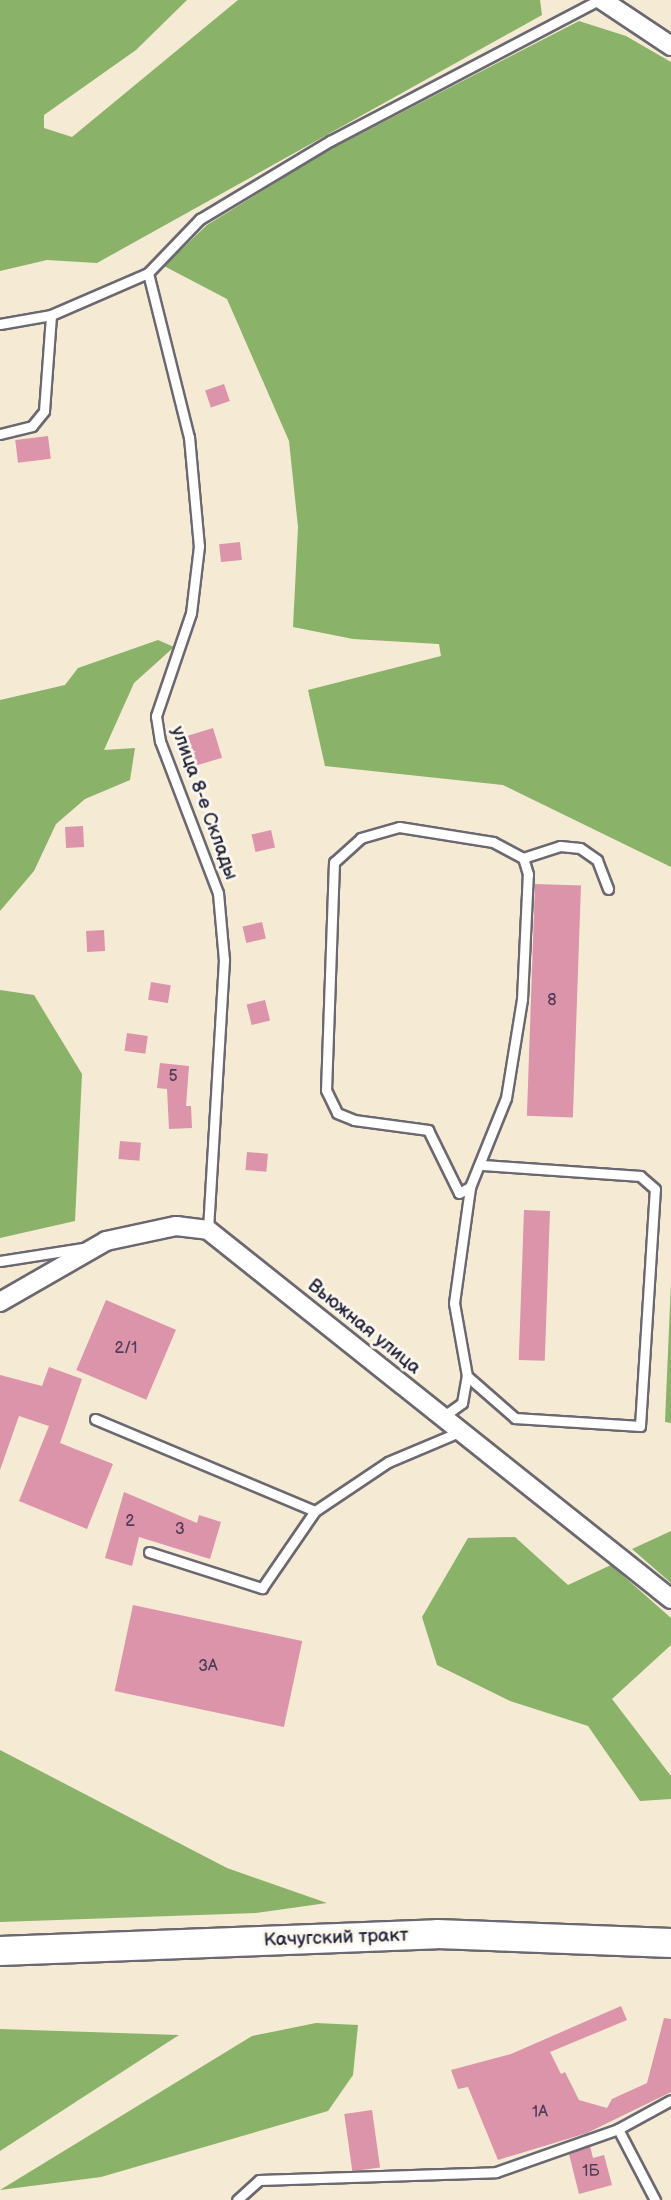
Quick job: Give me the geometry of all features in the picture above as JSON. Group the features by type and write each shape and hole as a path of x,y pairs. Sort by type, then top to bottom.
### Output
{"main road":[{"name":"Качугский тракт","path":"0,1951 436,1934 671,1943"}],"street":[{"path":"600,0 671,46"},
{"path":"0,1302 91,1247 149,1229 208,1230"},
{"name":"Вьюжная улица","path":"208,1230 671,1599"}],"lane":[{"path":"0,324 51,315 148,273 212,212 330,141 600,0"},
{"name":"улица 8-е Склады","path":"148,273 189,437 198,546 191,613 156,716 160,741 218,893 223,972 208,1230"},
{"path":"0,434 32,426 44,411 51,315"},
{"path":"470,1187 459,1192 421,1125 354,1120 332,1105 326,1090 334,862 361,838 400,827 455,831 523,858 560,846 580,848 597,860 608,889"},
{"path":"444,1416 462,1402 467,1377 454,1303 470,1187 484,1165 506,1098 522,999 529,905 523,858"},
{"path":"467,1377 515,1418 640,1426 655,1189 640,1176 484,1165"},
{"path":"0,1261 91,1247"},
{"path":"94,1419 315,1511"},
{"path":"149,1552 261,1588 315,1511 388,1462 459,1432"},
{"path":"237,2200 259,2180 496,2172 618,2129 671,2100"},
{"path":"618,2129 655,2200"}],"green space":[{"path":"0,0 187,0 136,50 44,115 44,128 72,137 238,0 540,0 542,15 97,263 47,260 0,271"},
{"path":"579,21 626,36 671,62 671,867 503,785 325,766 308,690 441,656 439,644 353,639 293,627 298,527 289,441 227,299 164,266 207,225 325,152"},
{"path":"158,640 174,647 134,683 104,750 135,748 130,780 85,799 56,824 34,871 0,911 0,700 65,685 78,668"},
{"path":"0,990 34,995 82,1074 75,1221 0,1238"},
{"path":"671,1282 671,1423 665,1422"},
{"path":"671,1531 671,1583 632,1549"},
{"path":"515,1537 568,1585 611,1565 671,1618 671,1645 612,1699 671,1776 671,1799 640,1801 588,1726 510,1701 437,1665 422,1617 468,1538"},
{"path":"0,1750 227,1868 327,1903 256,1913 0,1922"},
{"path":"316,2023 358,2025 353,2075 328,2111 101,2177 0,2190 252,2036"},
{"path":"0,2029 179,2035 0,2151"}],"building":[{"path":"224,384 230,401 211,408 205,391"},
{"path":"48,436 51,459 18,463 15,440"},
{"path":"240,542 242,560 221,562 219,544"},
{"path":"213,728 222,758 196,766 187,736"},
{"path":"83,826 84,847 66,848 65,827"},
{"path":"271,830 275,848 256,852 252,834"},
{"path":"535,884 581,886 573,1117 527,1116"},
{"path":"262,922 266,939 246,943 243,926"},
{"path":"104,930 105,951 87,952 86,931"},
{"path":"151,982 171,985 168,1003 148,1000"},
{"path":"265,1000 270,1020 252,1025 247,1005"},
{"path":"127,1033 148,1036 145,1054 124,1051"},
{"path":"160,1063 189,1066 186,1106 191,1106 192,1128 169,1129 167,1089 157,1088"},
{"path":"120,1141 141,1143 139,1161 118,1159"},
{"path":"247,1152 268,1154 266,1172 245,1170"},
{"path":"524,1210 550,1211 545,1361 519,1360"},
{"path":"106,1300 176,1330 146,1400 76,1370"},
{"path":"49,1367 82,1379 60,1443 113,1464 87,1529 19,1501 49,1426 19,1416 0,1470 0,1375 42,1386"},
{"path":"124,1492 197,1523 199,1515 221,1522 210,1559 139,1537 132,1566 105,1558"},
{"path":"133,1605 302,1641 284,1727 115,1691"},
{"path":"621,2006 627,2020 550,2052 561,2074 565,2072 579,2100 607,2108 612,2099 647,2083 664,2018 671,2019 671,2092 587,2133 498,2160 468,2087 458,2089 451,2070 511,2054"},
{"path":"372,2110 380,2167 352,2171 344,2114"},
{"path":"590,2146 593,2158 604,2155 612,2185 579,2194 569,2154"}]}
